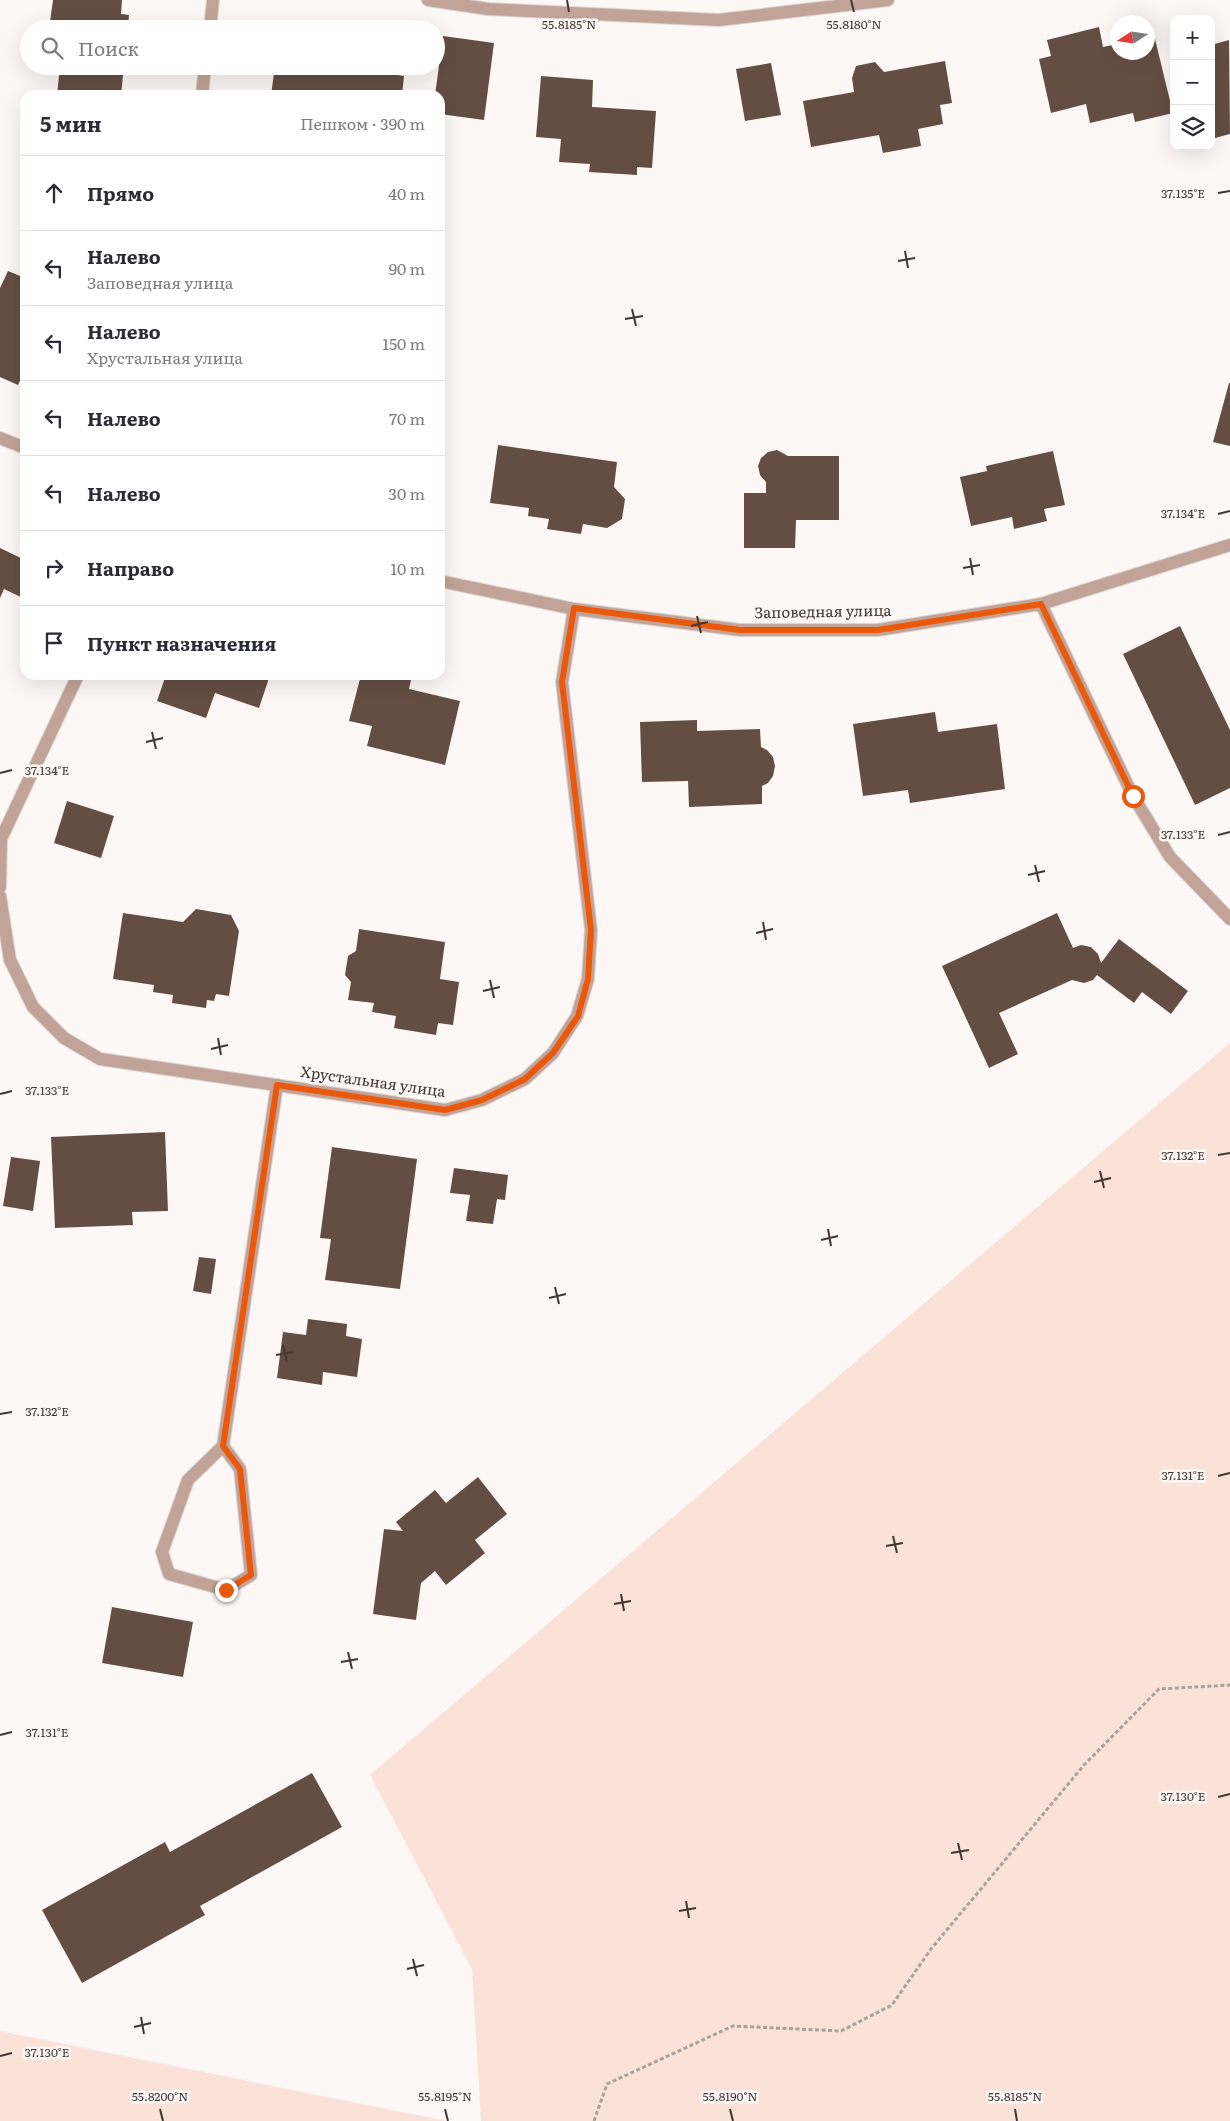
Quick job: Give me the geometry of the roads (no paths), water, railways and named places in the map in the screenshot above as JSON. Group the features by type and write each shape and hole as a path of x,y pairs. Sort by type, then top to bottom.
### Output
{"street":[{"path":"211,20 213,0"},
{"path":"428,0 488,9 719,20 888,0"},
{"path":"203,90 205,75"},
{"path":"0,438 20,446"},
{"name":"Заповедная улица","path":"445,582 574,608 740,630 878,630 1041,604 1230,544"},
{"path":"1041,604 1133,796 1170,857 1230,919"},
{"name":"Хрустальная улица","path":"0,896 10,960 33,1007 64,1038 100,1059 445,1110 482,1100 525,1079 553,1053 578,1016 588,979 591,930 562,682 574,608"},
{"path":"0,887 2,839 76,680"},
{"path":"223,1446 240,1469 251,1575 226,1590 169,1574 162,1552 188,1480 223,1446 277,1085"}]}
